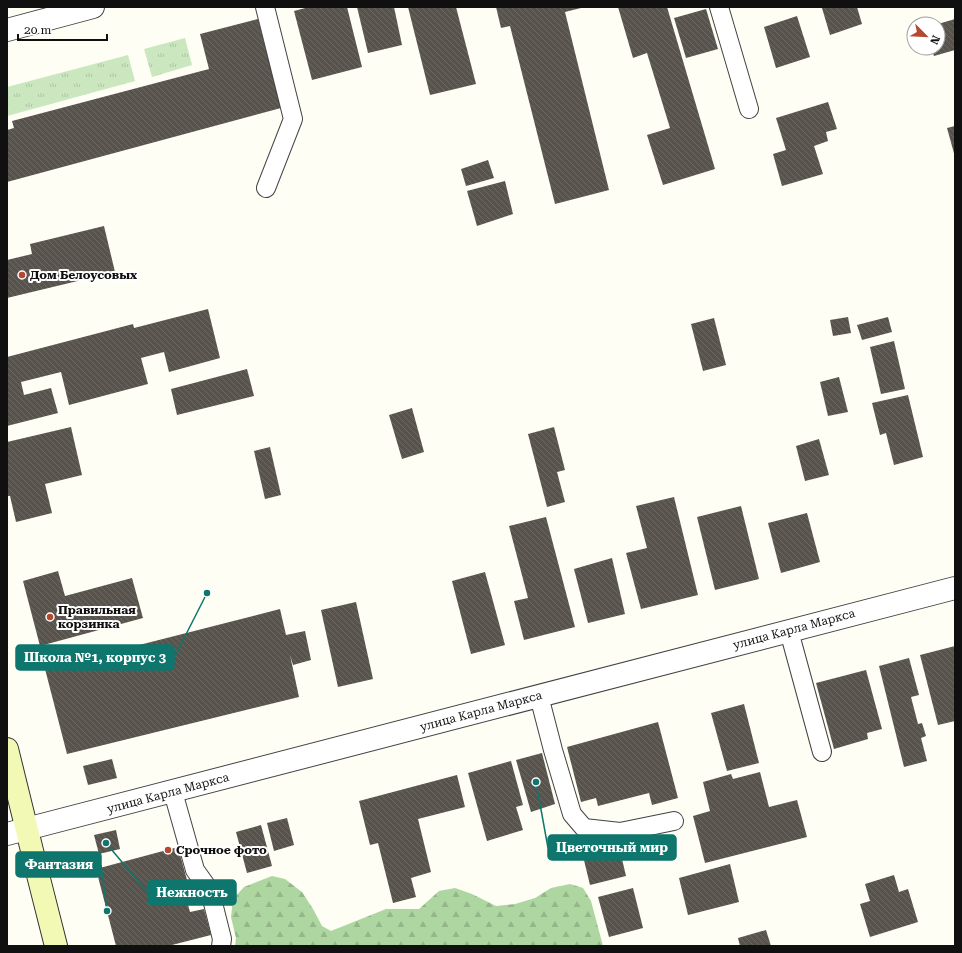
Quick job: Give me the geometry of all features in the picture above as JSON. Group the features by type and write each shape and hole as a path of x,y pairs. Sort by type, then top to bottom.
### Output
{"street":[{"path":"7,30 93,7"},
{"name":"улица Карла Маркса","path":"17,832 955,588"},
{"path":"7,749 17,832 38,875 56,946"}],"lane":[{"path":"265,7 293,119 266,188"},
{"path":"719,7 749,109"},
{"path":"789,631 822,752"},
{"path":"539,696 572,814 584,828 620,832 674,822"},
{"path":"172,792 195,870 210,891 222,939 221,946"}],"green space":[{"path":"185,38 192,65 152,77 144,49"},
{"path":"128,55 135,81 7,116 7,87"},
{"path":"272,876 285,879 302,892 322,926 331,931 386,909 419,909 439,891 455,888 472,894 496,906 515,904 535,898 551,888 570,884 583,888 591,901 603,946 235,946 236,938 231,917 233,899 244,887"}],"building":[{"path":"309,7 347,7 362,67 312,80 294,11"},
{"path":"357,7 394,7 402,45 368,53"},
{"path":"408,7 456,7 476,84 430,95"},
{"path":"496,7 581,7 565,12 609,190 555,204 510,26 501,28"},
{"path":"618,7 667,7 715,169 663,185 647,135 670,128 647,53 633,58"},
{"path":"857,7 862,24 830,35 822,8"},
{"path":"706,9 718,49 686,58 674,18"},
{"path":"797,16 810,57 776,68 764,27"},
{"path":"258,19 281,108 7,182 7,130 14,128 12,121 209,69 200,34"},
{"path":"955,19 955,50 946,53 946,22"},
{"path":"828,102 837,129 826,132 828,141 814,146 823,174 782,186 773,154 786,150 776,118"},
{"path":"955,126 955,157 947,128"},
{"path":"488,160 494,178 466,186 461,169"},
{"path":"505,181 513,214 477,226 467,191"},
{"path":"104,226 115,272 7,298 7,260 32,254 30,244"},
{"path":"208,309 220,358 169,372 164,352 141,358 148,384 69,405 61,372 21,382 24,395 51,388 58,413 7,426 7,357 133,324 134,328"},
{"path":"848,317 851,333 833,336 830,320"},
{"path":"888,317 892,332 862,340 857,325"},
{"path":"714,318 726,365 703,371 691,324"},
{"path":"894,341 905,389 881,394 870,347"},
{"path":"247,369 254,396 177,415 171,389"},
{"path":"839,377 848,412 828,416 820,382"},
{"path":"908,395 923,457 894,465 886,433 880,435 872,403"},
{"path":"412,408 424,452 402,459 389,415"},
{"path":"71,427 82,475 45,484 52,513 16,522 10,496 7,496 7,442"},
{"path":"554,427 565,470 557,472 565,502 547,507 528,434"},
{"path":"819,439 829,475 805,481 796,446"},
{"path":"270,447 281,495 265,499 254,451"},
{"path":"674,497 698,595 641,609 626,553 647,548 636,506"},
{"path":"741,506 759,579 715,590 697,517"},
{"path":"807,513 820,562 781,573 768,523"},
{"path":"546,517 575,627 524,640 514,601 528,598 509,526"},
{"path":"612,558 625,614 588,623 574,569"},
{"path":"58,571 65,596 132,578 143,618 40,646 23,581"},
{"path":"485,572 505,645 471,654 452,581"},
{"path":"356,602 373,679 338,687 321,610"},
{"path":"280,609 286,635 305,631 311,660 293,665 290,655 299,697 67,754 45,669"},
{"path":"955,646 955,721 938,725 920,655"},
{"path":"909,658 919,695 911,697 918,724 922,723 926,736 921,738 927,761 904,767 879,666"},
{"path":"866,670 882,729 867,733 868,739 834,749 816,683"},
{"path":"744,704 759,763 727,771 711,713"},
{"path":"658,722 678,798 652,805 649,793 598,806 596,798 581,802 567,747"},
{"path":"542,753 555,804 531,812 516,760"},
{"path":"112,759 117,778 88,785 83,766"},
{"path":"511,761 523,805 516,807 523,830 487,841 468,773"},
{"path":"760,772 769,807 797,800 807,837 705,863 693,816 710,811 703,782 731,774 733,779"},
{"path":"457,775 465,807 418,819 431,872 411,878 416,897 393,903 378,843 370,845 359,801"},
{"path":"287,818 294,845 274,851 267,823"},
{"path":"261,825 272,866 247,873 236,832"},
{"path":"116,830 120,849 99,854 94,835"},
{"path":"618,842 626,876 590,885 582,852"},
{"path":"178,847 187,880 167,886 171,902 186,898 190,912 204,909 211,935 168,946 116,946 96,869"},
{"path":"730,864 739,902 688,915 679,878"},
{"path":"894,875 899,892 908,889 918,922 870,937 860,904 870,901 865,884"},
{"path":"633,888 643,928 609,937 598,897"},
{"path":"766,930 771,946 740,946 738,938"}],"place":[{"name":"Дом Белоусовых","path":"22,275"},
{"name":"Школа №1, корпус 3","path":"207,593"},
{"name":"Правильная корзинка","path":"50,617"},
{"name":"Цветочный мир","path":"536,782"},
{"name":"Нежность","path":"106,843"},
{"name":"Срочное фото","path":"168,850"},
{"name":"Фантазия","path":"107,911"}]}
